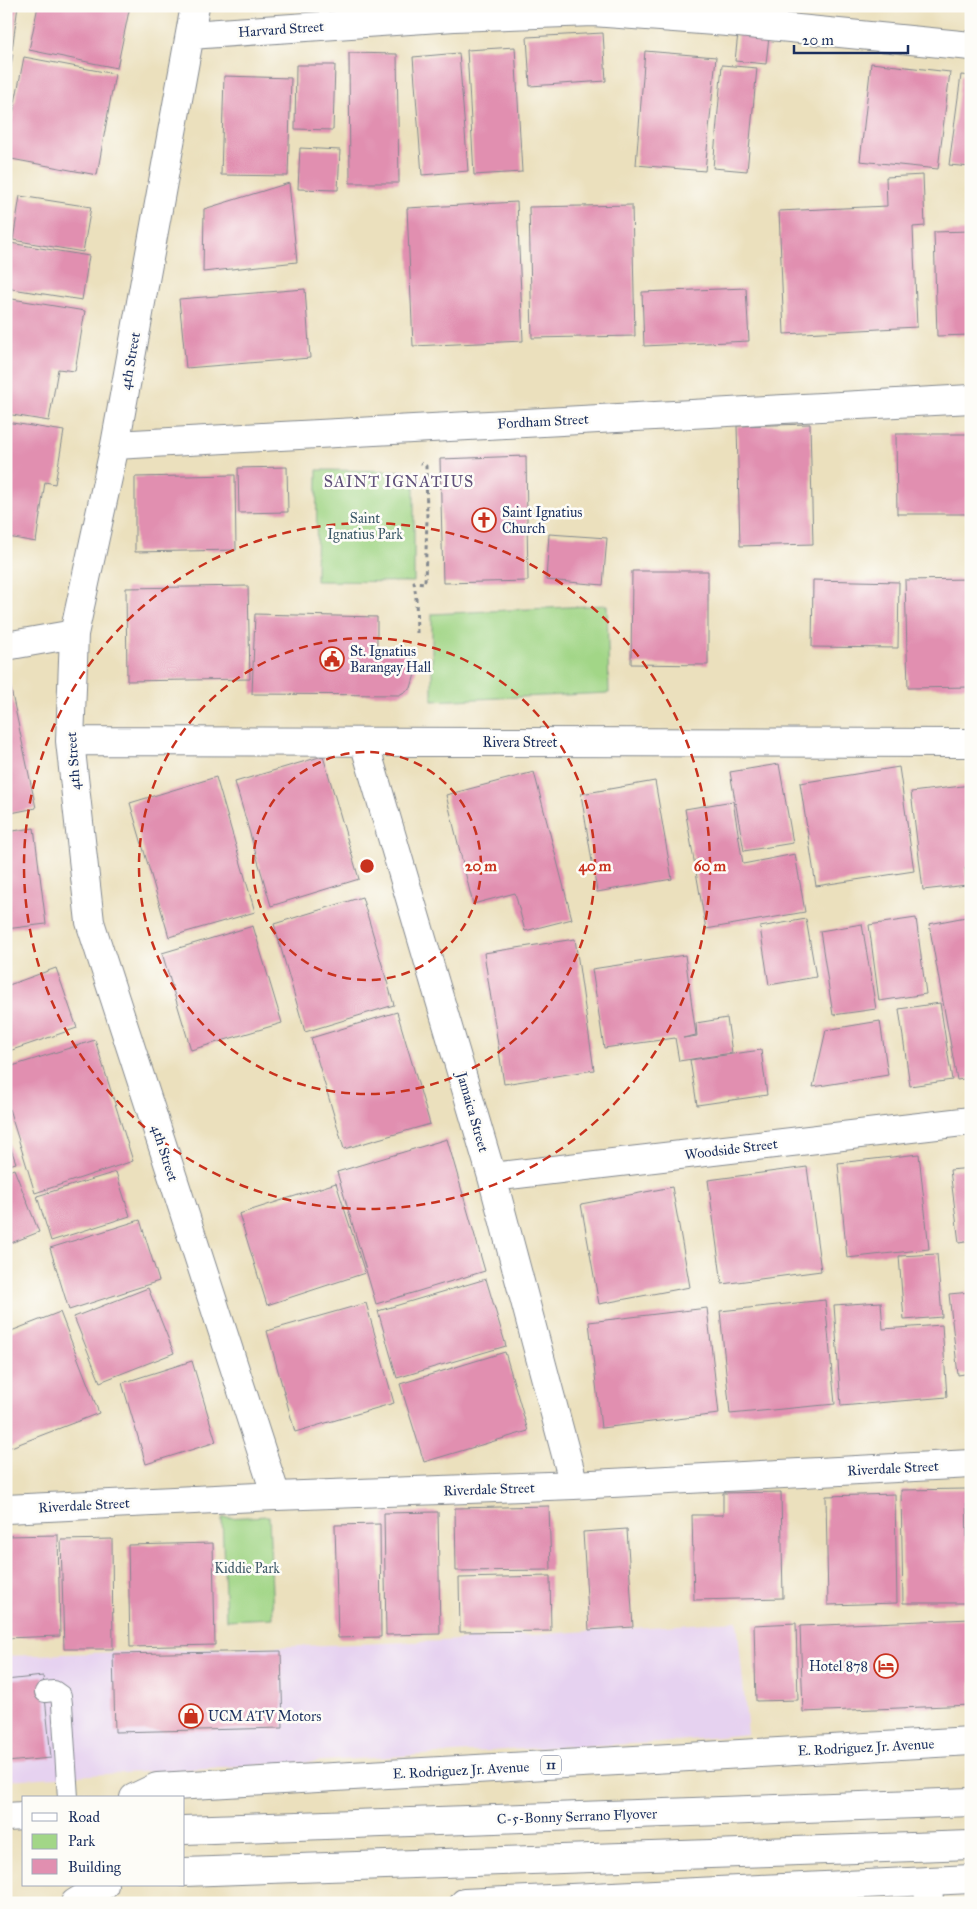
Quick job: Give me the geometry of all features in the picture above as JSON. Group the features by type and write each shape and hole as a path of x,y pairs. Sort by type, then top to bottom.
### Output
{"street":[{"name":"4th Street","path":"195,6 115,445 74,634 70,741 90,922 276,1496"},
{"name":"Harvard Street","path":"190,35 454,17 593,12 728,22 971,46"},
{"name":"Fordham Street","path":"115,445 971,399"},
{"path":"6,646 74,634"},
{"name":"Rivera Street","path":"70,741 971,743"},
{"name":"Jamaica Street","path":"364,742 492,1177 574,1485"},
{"name":"Woodside Street","path":"492,1177 971,1121"},
{"name":"Riverdale Street","path":"6,1509 276,1496 574,1485 971,1464"},
{"name":"E. Rodriguez Jr. Avenue","path":"138,1796 157,1787 971,1740"},
{"name":"C-5-Bonny Serrano Flyover","path":"185,1830 971,1802"},
{"path":"6,1817 22,1816"},
{"path":"185,1872 971,1845"},
{"path":"464,1903 928,1892 971,1879"},
{"path":"75,1903 102,1886"}],"lane":[{"path":"45,1692 54,1691 60,1696 62,1704 68,1796"}],"path":[{"path":"417,633 414,582 425,583 427,519 426,466 418,461"}],"shaded area":[{"path":"737,1621 748,1734 658,1743 555,1747 6,1780 6,1656 443,1641"}],"green space":[{"name":"Saint Ignatius Park","path":"317,470 414,471 414,582 316,581"},
{"path":"607,605 609,693 432,701 432,614"},
{"name":"Kiddie Park","path":"269,1516 273,1618 226,1620 222,1518"}],"building":[{"path":"6,6 18,6 12,50 6,49"},
{"path":"38,6 130,6 117,68 29,50"},
{"path":"603,33 606,81 530,86 527,37"},
{"path":"738,33 769,36 766,64 735,61"},
{"path":"515,47 522,172 474,175 467,50"},
{"path":"645,51 716,57 705,171 636,165"},
{"path":"6,53 13,54 7,88 6,87"},
{"path":"349,53 397,54 399,183 350,183"},
{"path":"459,53 468,171 422,175 413,57"},
{"path":"24,57 115,74 97,175 6,158 6,149"},
{"path":"871,63 950,72 938,169 860,161"},
{"path":"296,65 335,65 333,130 295,129"},
{"path":"722,65 757,68 747,171 713,168"},
{"path":"961,75 971,76 971,167 949,165"},
{"path":"224,76 291,78 288,176 221,175"},
{"path":"300,148 340,150 338,190 298,189"},
{"path":"923,175 925,226 913,227 917,327 784,334 779,211 887,206 886,177"},
{"path":"289,183 297,262 203,272 204,209"},
{"path":"20,196 91,207 83,252 13,240"},
{"path":"517,202 523,341 413,346 407,208"},
{"path":"632,205 635,336 532,338 529,207"},
{"path":"971,231 971,335 937,336 934,232"},
{"path":"10,243 89,256 82,300 6,288 6,269"},
{"path":"746,288 749,341 644,346 642,292"},
{"path":"305,289 310,358 186,368 179,299"},
{"path":"6,298 85,311 75,371 58,369 49,421 6,414"},
{"path":"6,422 64,431 55,484 45,482 36,542 8,537 6,541"},
{"path":"810,424 813,544 740,546 737,426"},
{"path":"896,434 971,434 971,514 897,514"},
{"name":"Saint Ignatius Church","path":"526,456 528,581 443,583 440,459"},
{"path":"287,467 288,512 239,513 238,468"},
{"path":"235,475 236,550 135,552 135,477"},
{"path":"549,534 607,538 603,585 546,580"},
{"path":"632,571 708,571 708,665 631,664"},
{"path":"971,579 971,687 908,688 905,580"},
{"path":"813,580 899,582 898,648 812,647"},
{"path":"248,586 250,679 127,681 126,588"},
{"name":"St. Ignatius Barangay Hall","path":"255,614 377,617 377,650 404,648 417,667 411,688 399,695 252,694"},
{"path":"8,675 36,808 6,814 6,676"},
{"path":"323,756 359,879 271,906 235,782"},
{"path":"779,764 793,843 744,851 730,772"},
{"path":"899,767 914,871 816,886 800,783"},
{"path":"534,772 572,919 525,931 515,893 473,904 446,795"},
{"path":"216,777 255,912 169,937 130,803"},
{"path":"655,781 672,879 597,892 581,794"},
{"path":"971,785 971,867 965,868 967,885 923,890 911,792"},
{"path":"733,801 743,864 795,854 805,912 706,929 685,809"},
{"path":"34,828 46,924 6,929 6,832"},
{"path":"362,897 394,1005 305,1032 274,924"},
{"path":"971,916 971,1078 957,1080 929,924"},
{"path":"916,918 926,994 879,1001 869,925"},
{"path":"806,919 816,977 769,985 760,927"},
{"path":"862,924 876,1009 833,1015 820,931"},
{"path":"253,926 282,1023 191,1050 162,953"},
{"path":"575,939 594,1070 504,1084 484,953"},
{"path":"685,955 696,1035 683,1038 697,1036 696,1023 727,1018 732,1053 679,1061 675,1038 604,1048 592,969"},
{"path":"56,968 77,1028 6,1052 6,986"},
{"path":"940,1003 952,1080 910,1086 899,1009"},
{"path":"397,1012 430,1124 344,1149 311,1038"},
{"path":"880,1021 888,1075 813,1087 826,1030"},
{"path":"95,1040 133,1161 35,1193 6,1099 6,1068"},
{"path":"761,1050 767,1095 697,1105 690,1060"},
{"path":"6,1135 16,1163 6,1166"},
{"path":"447,1139 485,1271 376,1304 337,1172"},
{"path":"919,1154 929,1249 847,1258 838,1163"},
{"path":"807,1167 821,1271 722,1284 708,1180"},
{"path":"971,1168 971,1241 959,1243 950,1170"},
{"path":"14,1169 39,1232 6,1245 6,1172"},
{"path":"116,1172 130,1216 51,1241 37,1196"},
{"path":"336,1183 365,1273 267,1305 239,1214"},
{"path":"672,1187 690,1287 599,1304 581,1204"},
{"path":"140,1220 159,1281 69,1310 50,1248"},
{"path":"937,1254 942,1317 904,1320 899,1256"},
{"path":"486,1279 506,1346 397,1378 378,1311"},
{"path":"148,1288 174,1353 100,1382 74,1317"},
{"path":"971,1292 971,1373 958,1375 949,1294"},
{"path":"825,1300 835,1404 730,1414 720,1311"},
{"path":"881,1302 883,1329 942,1325 947,1397 841,1406 834,1305"},
{"path":"366,1303 394,1403 295,1432 267,1331"},
{"path":"707,1308 719,1414 601,1428 589,1322"},
{"path":"60,1312 99,1413 6,1449 6,1333"},
{"path":"505,1352 528,1431 424,1462 400,1384"},
{"path":"192,1361 216,1442 146,1464 122,1383"},
{"path":"966,1489 968,1603 903,1603 901,1490"},
{"path":"781,1492 783,1598 694,1600 692,1515 723,1515 723,1493"},
{"path":"895,1494 897,1603 828,1605 826,1496"},
{"path":"549,1506 551,1570 456,1571 455,1508"},
{"path":"438,1512 440,1634 386,1635 384,1513"},
{"path":"380,1524 381,1637 338,1638 335,1525"},
{"path":"627,1529 633,1627 589,1630 583,1532"},
{"path":"58,1535 60,1636 6,1638 6,1536"},
{"path":"112,1539 113,1649 64,1649 61,1540"},
{"path":"213,1543 215,1645 130,1647 128,1545"},
{"path":"550,1576 551,1631 460,1632 459,1578"},
{"name":"Hotel 878","path":"971,1619 971,1705 803,1712 800,1626"},
{"path":"796,1623 798,1700 756,1701 754,1625"},
{"path":"281,1651 283,1728 115,1732 113,1654"},
{"path":"43,1676 51,1758 6,1762 6,1680"}],"place":[{"name":"Saint Ignatius Church","path":"484,520"},
{"name":"St. Ignatius Barangay Hall","path":"332,659"},
{"name":"Hotel 878","path":"886,1666"},
{"name":"UCM ATV Motors","path":"191,1716"}],"district":[{"name":"SAINT IGNATIUS","path":"399,481"}]}
